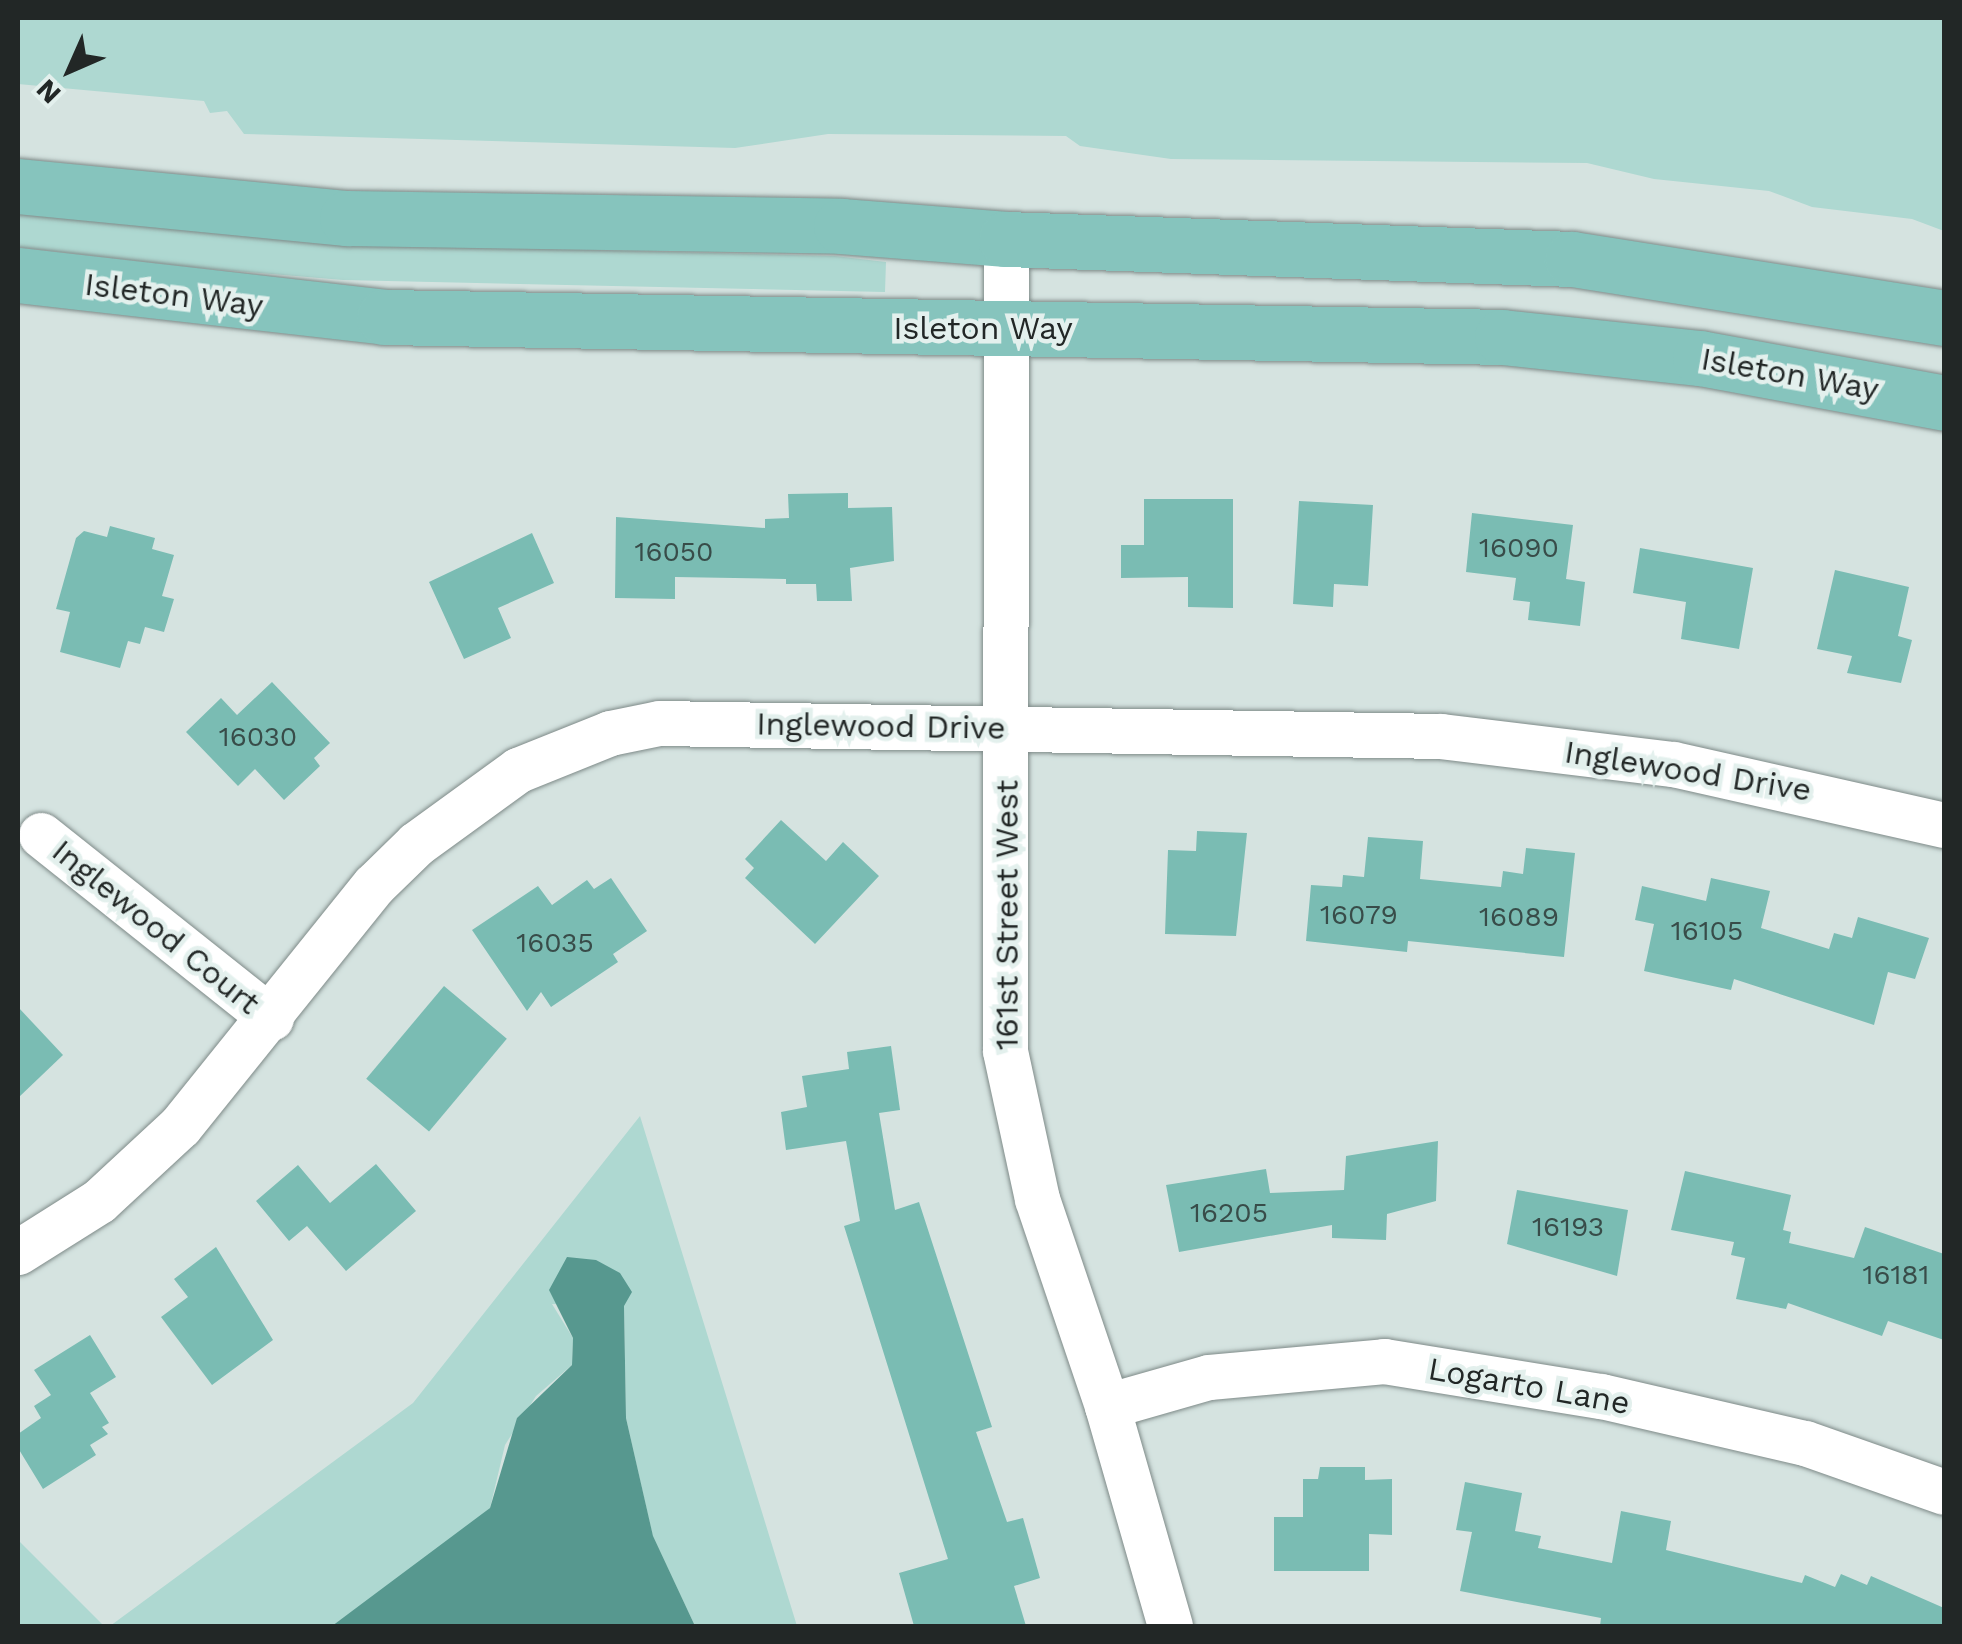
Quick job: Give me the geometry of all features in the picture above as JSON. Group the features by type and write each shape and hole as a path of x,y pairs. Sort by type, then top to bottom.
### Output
{"main road":[{"path":"18,186 347,218 841,226 1006,239 1572,259 1944,318"},
{"name":"Isleton Way","path":"18,275 384,317 1502,336 1700,358 1944,404"}],"street":[{"name":"161st Street West","path":"1006,239 1008,727 1001,878 1005,1050 1037,1200 1107,1406 1170,1626"},
{"name":"Inglewood Drive","path":"18,1252 138,1168 271,1018 374,885 416,844 518,770 566,750 658,724 1441,736 1690,767 1944,825"},
{"name":"Inglewood Court","path":"42,835 271,1018"},
{"name":"Logarto Lane","path":"1107,1406 1210,1377 1384,1361 1601,1396 1805,1443 1944,1492"}],"shaded area":[{"path":"18,18 1944,18 1944,231 1912,219 1812,207 1769,191 1654,179 1587,163 1171,159 1080,146 1066,136 828,134 735,148 244,134 227,111 210,113 204,101 18,84"},
{"path":"18,212 323,244 835,256 886,262 885,292 343,280 200,268 18,247"},
{"path":"640,1116 797,1626 695,1626 653,1537 626,1418 624,1306 552,1304 573,1338 572,1365 536,1396 505,1445 490,1508 461,1533 332,1626 110,1626 413,1403"},
{"path":"567,1257 596,1260 620,1273 632,1292 624,1306 626,1418 653,1536 695,1626 332,1626 490,1508 517,1418 572,1365 573,1338 549,1290"},
{"path":"18,1540 104,1626 18,1626"}],"building":[{"path":"848,493 848,508 892,507 894,561 850,568 852,601 817,601 816,584 786,584 786,579 675,577 675,599 615,598 616,517 765,528 765,519 789,518 788,494"},
{"path":"1144,499 1233,499 1233,608 1188,607 1188,577 1121,578 1121,545 1144,545"},
{"path":"1299,501 1373,505 1368,586 1334,584 1333,607 1293,604"},
{"path":"1472,513 1573,525 1566,579 1585,582 1580,626 1528,620 1530,602 1513,600 1516,578 1466,572"},
{"path":"110,526 155,538 152,549 174,555 162,596 174,599 164,632 145,627 140,644 128,641 120,668 60,652 70,612 56,609 76,538 84,531 107,537"},
{"path":"532,533 554,583 498,608 511,638 464,659 429,582"},
{"path":"1640,548 1753,568 1739,649 1681,639 1686,602 1633,593"},
{"path":"1835,570 1909,587 1898,636 1912,640 1901,683 1847,673 1852,656 1817,649"},
{"path":"272,682 330,743 314,758 320,766 284,800 255,769 238,786 186,732 221,698 237,715"},
{"path":"781,820 826,861 843,842 879,876 815,944 745,878 754,868 745,859"},
{"path":"1197,831 1247,833 1236,936 1165,934 1168,850 1196,851"},
{"path":"1368,837 1423,841 1420,879 1501,887 1503,871 1523,874 1526,848 1575,853 1564,957 1408,941 1407,952 1306,941 1311,885 1342,887 1343,875 1364,877"},
{"path":"611,878 647,931 613,954 618,962 551,1007 541,992 527,1011 472,930 538,886 552,905 587,880 594,889"},
{"path":"1711,878 1770,891 1761,928 1829,949 1834,933 1852,938 1858,917 1929,938 1915,979 1888,972 1874,1025 1734,979 1731,990 1644,971 1654,924 1635,920 1642,886 1706,901"},
{"path":"444,986 507,1039 429,1131 366,1079"},
{"path":"18,1007 63,1055 18,1098"},
{"path":"891,1046 900,1110 879,1113 895,1210 919,1202 992,1427 976,1432 1007,1522 1023,1518 1040,1578 1014,1586 1026,1626 914,1626 899,1573 948,1559 844,1226 860,1221 846,1141 786,1150 781,1112 807,1107 802,1076 849,1069 847,1052"},
{"path":"1438,1141 1436,1201 1387,1214 1386,1240 1332,1238 1332,1225 1179,1252 1166,1185 1266,1169 1270,1193 1344,1190 1346,1156"},
{"path":"376,1164 416,1211 346,1271 307,1226 289,1241 256,1201 298,1165 330,1203"},
{"path":"1685,1171 1791,1195 1783,1230 1791,1232 1789,1243 1854,1258 1865,1227 1944,1254 1944,1340 1888,1321 1882,1336 1788,1303 1786,1309 1736,1299 1745,1258 1731,1255 1734,1242 1671,1230"},
{"path":"1517,1190 1628,1210 1617,1276 1507,1244"},
{"path":"216,1247 273,1340 212,1385 161,1317 188,1297 174,1279"},
{"path":"90,1335 116,1377 90,1393 109,1423 102,1427 108,1434 90,1445 96,1455 43,1489 18,1448 18,1434 41,1418 34,1406 51,1395 34,1370"},
{"path":"1320,1467 1365,1467 1365,1480 1392,1479 1392,1535 1369,1534 1369,1571 1274,1571 1274,1517 1303,1517 1303,1479 1318,1479"},
{"path":"1465,1482 1522,1493 1515,1531 1541,1536 1538,1548 1612,1563 1621,1511 1671,1521 1666,1550 1802,1583 1805,1575 1835,1587 1841,1574 1867,1585 1871,1576 1944,1608 1944,1626 1600,1626 1601,1618 1460,1591 1472,1532 1456,1530"}]}
